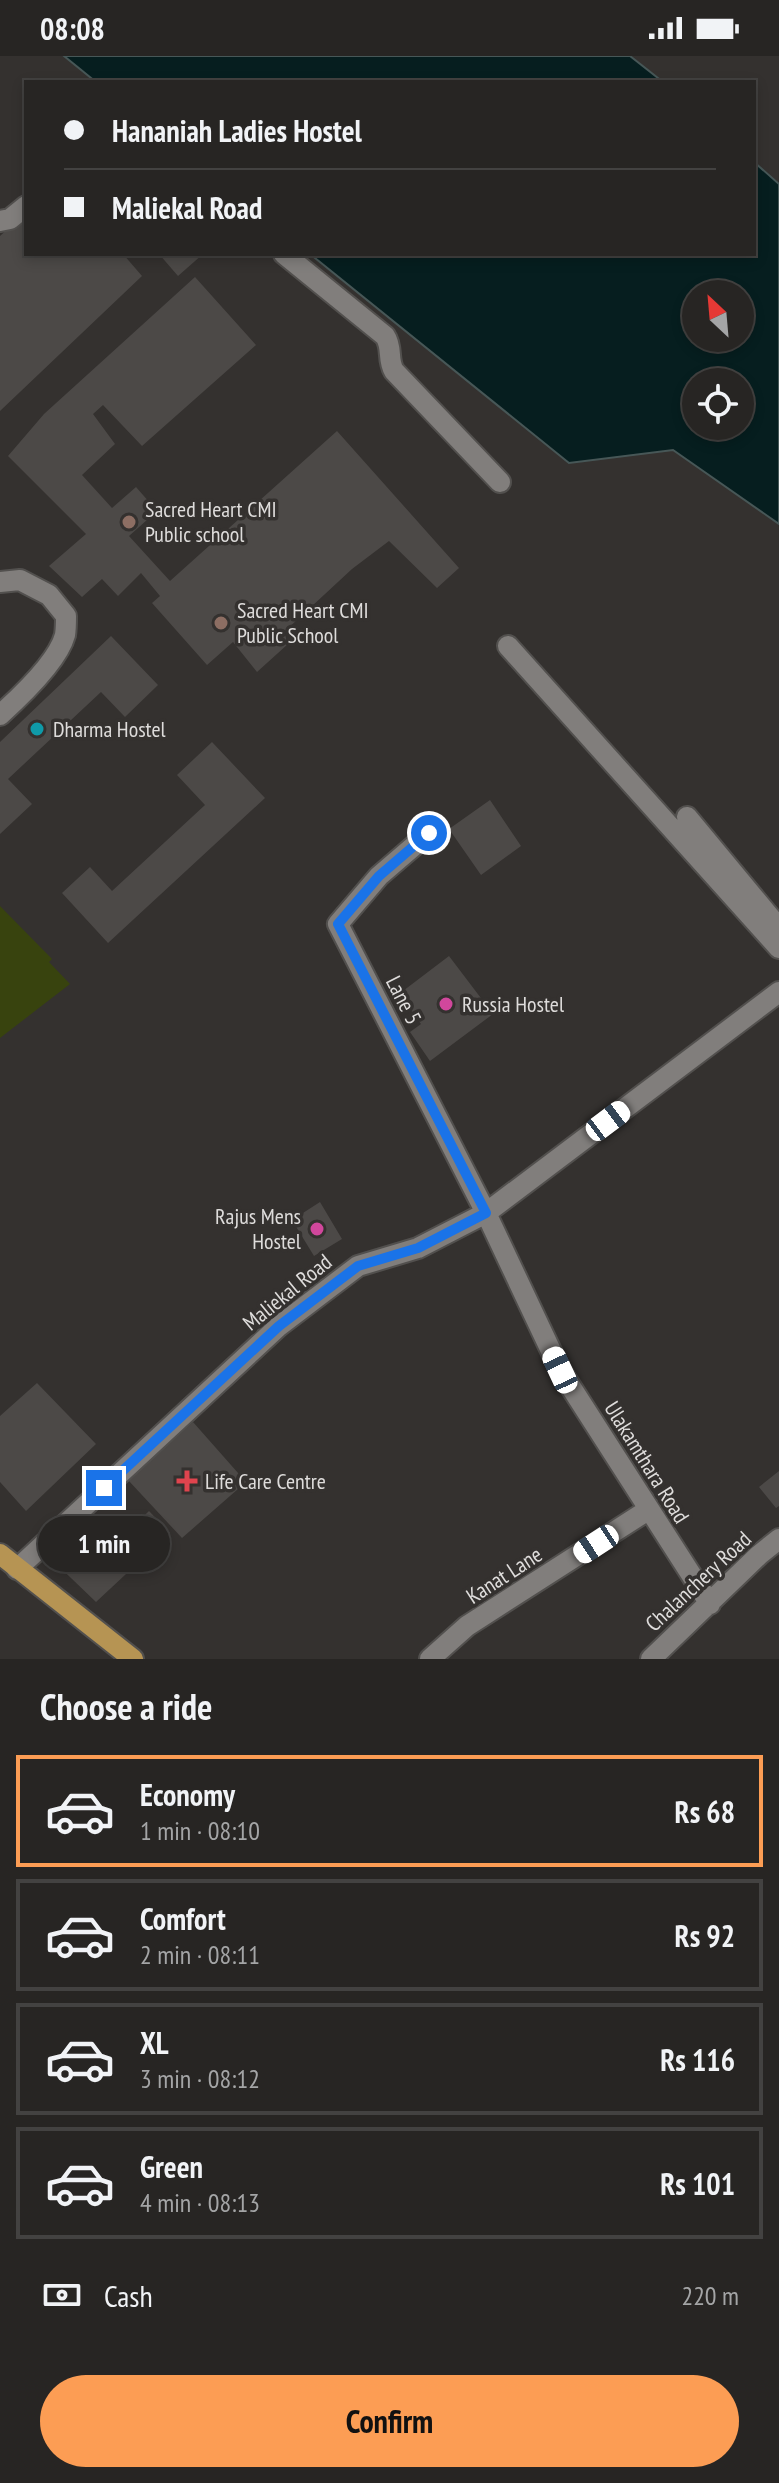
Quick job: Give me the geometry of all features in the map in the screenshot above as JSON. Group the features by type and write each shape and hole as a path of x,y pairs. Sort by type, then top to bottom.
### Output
{"main road":[{"path":"0,1554 133,1659"}],"street":[{"path":"0,221 10,219 24,208"},
{"path":"286,256 385,336 390,344 389,362 394,371 500,482"},
{"path":"0,582 20,580 49,595 66,616 65,635 57,653 28,689 0,715"},
{"path":"508,646 779,948"},
{"path":"687,817 779,928"},
{"name":"Lane 5","path":"429,833 379,876 338,924 486,1213"},
{"name":"Maliekal Road","path":"17,1569 279,1326 358,1266 418,1248 486,1213 779,992"},
{"name":"Ulakamthara Road","path":"486,1213 560,1370 710,1604"},
{"name":"Kanat Lane","path":"430,1659 467,1626 648,1510"},
{"name":"Chalanchery Road","path":"651,1659 779,1539"}],"green space":[{"path":"0,906 52,959 49,962 70,984 0,1038"}],"water":[{"path":"64,56 630,56 660,80 94,80"},
{"path":"756,164 779,184 779,524 673,450 569,463 312,256 756,256"}],"building":[{"path":"24,214 24,256 125,256 142,276 0,411 0,236"},
{"path":"161,256 201,256 178,276"},
{"name":"Sacred Heart CMI Public School","path":"195,277 256,345 142,446 103,405 93,414 115,444 82,475 112,508 136,487 157,511 129,536 170,581 337,431 459,568 437,588 389,541 352,569 284,632 288,644 257,672 233,642 207,665 152,603 160,596 141,573 118,596 102,579 82,597 49,566 86,534 8,456 44,414"},
{"name":"Dharma Hostel","path":"111,636 158,685 125,717 101,692 8,779 32,804 0,834 0,742"},
{"path":"212,742 265,798 108,943 62,893 90,867 112,891 205,805 177,775"},
{"path":"490,800 521,846 481,875 449,829"},
{"name":"Russia Hostel","path":"449,956 493,1014 430,1061 410,1032 421,1024 399,994"},
{"name":"Rajus Mens Hostel","path":"320,1202 342,1239 314,1256 292,1220"},
{"path":"37,1383 96,1444 26,1511 0,1482 0,1416"},
{"name":"Life Care Centre","path":"193,1422 246,1482 182,1538 128,1480"},
{"path":"779,1471 779,1506 776,1508 759,1487"},
{"path":"149,1511 170,1533 96,1602 46,1554 86,1519 114,1545"}],"place":[{"name":"Sacred Heart CMI Public school","path":"129,522"},
{"name":"Sacred Heart CMI Public School","path":"221,623"},
{"name":"Dharma Hostel","path":"37,729"},
{"name":"Russia Hostel","path":"446,1004"},
{"name":"Rajus Mens Hostel","path":"317,1229"},
{"name":"Life Care Centre","path":"187,1481"}],"route":[{"path":"104,1488 279,1326 358,1266 418,1248 486,1213 338,924 379,876 429,833"}]}
